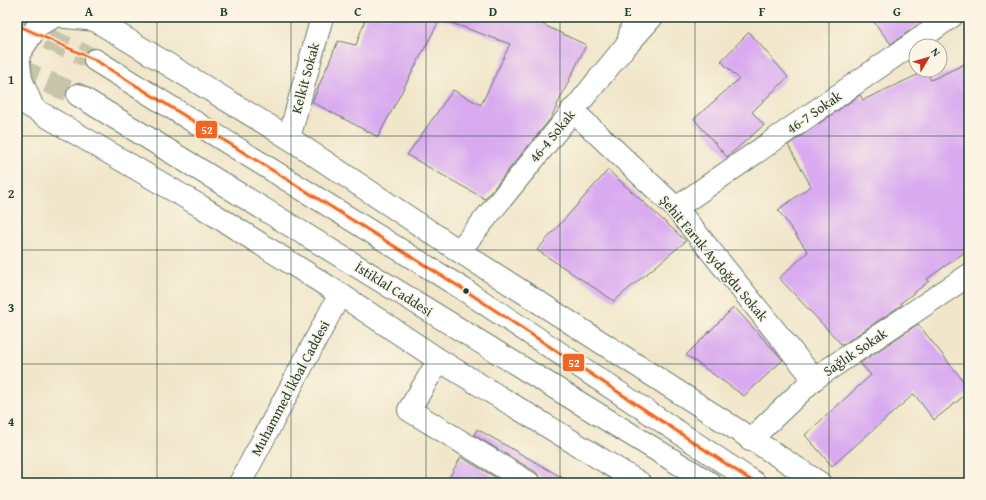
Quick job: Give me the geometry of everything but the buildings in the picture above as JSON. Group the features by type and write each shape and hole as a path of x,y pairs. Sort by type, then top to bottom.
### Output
{"street":[{"path":"54,17 38,25 18,55 20,79 25,104 202,206 340,294 439,360 640,483"},
{"path":"65,17 94,18 289,138 459,251 750,440 820,483"},
{"name":"Kelkit Sokak","path":"289,138 322,17"},
{"name":"46-4 Sokak","path":"459,251 572,110 628,43 634,17"},
{"path":"628,43 652,17"},
{"name":"46-7 Sokak","path":"676,208 951,17"},
{"path":"95,60 463,288 755,483"},
{"name":"İstiklal Caddesi","path":"78,95 710,483"},
{"name":"Şehit Faruk Aydoğdu Sokak","path":"572,110 676,208 814,379"},
{"name":"Sağlık Sokak","path":"750,440 814,379 969,275"},
{"name":"Muhammed İkbal Caddesi","path":"240,483 340,294"},
{"path":"439,360 409,410 529,483"}],"tunnel":[{"path":"17,25 95,60"},
{"path":"17,69 78,95"}],"transit line":[{"name":"52","path":"17,25 95,60 463,289 755,483"}]}
